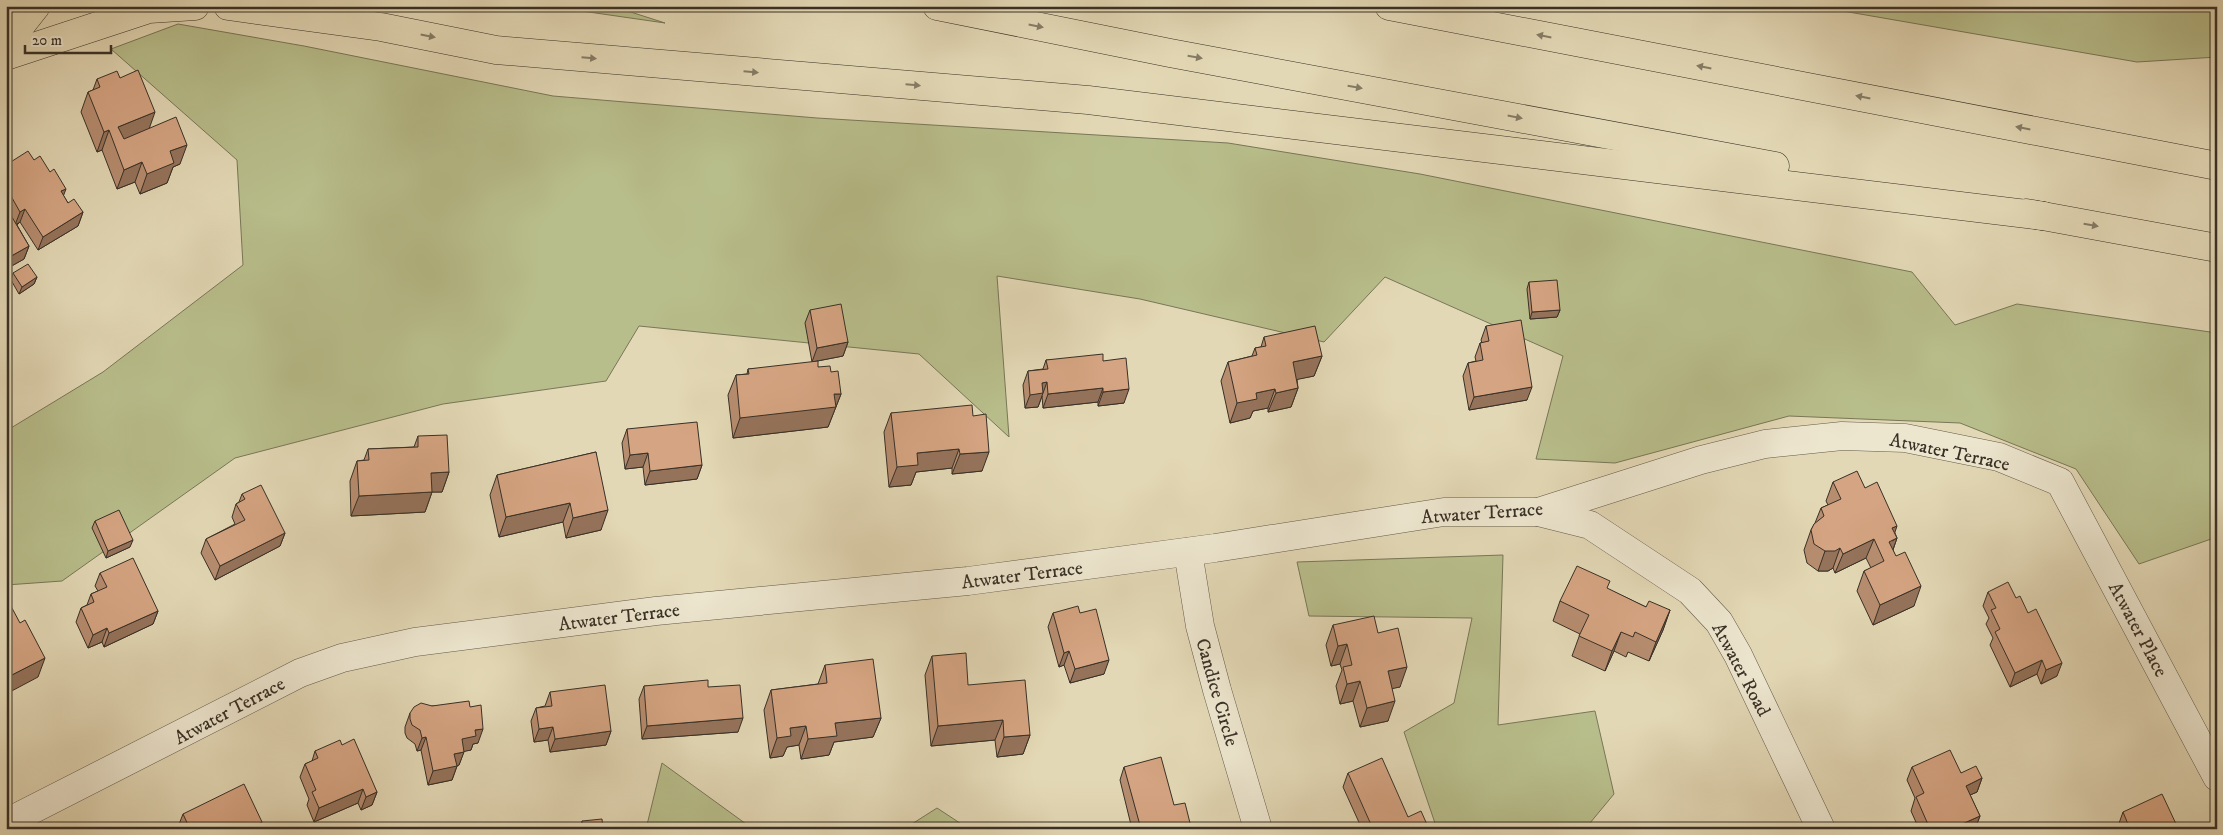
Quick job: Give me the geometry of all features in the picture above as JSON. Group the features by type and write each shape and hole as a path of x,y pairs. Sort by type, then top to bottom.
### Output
{"main road":[{"path":"6,44 36,6"},
{"path":"6,56 149,9 195,6"},
{"path":"228,6 381,27 496,50 1088,100 2043,216"},
{"path":"321,6 381,27"},
{"path":"937,6 1180,55 2217,248"},
{"path":"1389,6 2217,166"},
{"path":"2071,137 2217,158"}],"street":[{"name":"Atwater Terrace","path":"6,824 300,673 342,658 415,642 656,611 968,581 1188,552 1444,512 1532,510 1538,512 1700,460 1766,444 1842,436 1905,438 1989,455 2060,482"},
{"name":"Atwater Place","path":"2060,482 2217,777"},
{"name":"Atwater Road","path":"1538,512 1590,525 1690,591 1719,622 1738,655 1821,829"},
{"name":"Candice Circle","path":"1188,552 1200,626 1258,829"}],"green space":[{"path":"547,6 612,6 665,23"},
{"path":"1814,6 2217,6 2217,57 2137,62"},
{"path":"178,24 304,46 553,96 817,118 1228,143 1420,174 1912,272 1955,325 2017,304 2217,333 2217,537 2139,564 2076,469 1960,423 1789,416 1615,463 1536,459 1563,356 1385,277 1324,342 1140,299 997,276 1009,437 919,354 639,326 606,381 443,404 235,458 62,581 6,585 6,431 103,372 243,265 237,160 111,49"},
{"path":"1503,555 1498,725 1595,711 1614,794 1585,829 1437,829 1404,732 1454,703 1472,618 1309,616 1297,562"},
{"path":"662,763 753,829 646,829"},
{"path":"937,808 969,829 904,829"}],"building":[{"path":"138,70 155,112 118,127 124,139 176,117 187,145 170,151 174,163 147,174 142,162 124,170 109,130 104,132 88,92 100,87 97,79 117,71 120,78"},
{"path":"28,151 34,160 40,156 50,172 54,169 66,189 61,191 68,203 74,199 83,212 43,237 25,209 20,212 7,189 11,187 6,178 6,165"},
{"path":"6,207 29,246 6,259"},
{"path":"28,264 37,277 22,287 13,273"},
{"path":"1557,280 1560,310 1532,312 1529,282"},
{"path":"841,304 848,342 817,348 810,310"},
{"path":"1521,320 1532,387 1474,397 1468,363 1483,360 1480,343 1489,341 1486,326"},
{"path":"1315,326 1322,356 1293,362 1298,388 1276,393 1275,389 1256,393 1257,399 1237,403 1228,362 1257,355 1255,348 1266,346 1264,337"},
{"path":"1103,354 1103,361 1126,358 1129,389 1103,392 1103,388 1048,394 1047,382 1042,383 1043,393 1030,395 1028,371 1048,369 1046,360"},
{"path":"818,361 818,367 830,366 831,372 838,371 841,394 834,394 836,407 740,418 736,375 749,374 748,369"},
{"path":"972,405 973,416 986,414 989,452 960,454 959,449 917,453 918,465 897,467 891,413"},
{"path":"697,422 702,465 650,471 648,453 630,455 627,429"},
{"path":"447,435 449,472 431,473 432,492 359,496 357,461 369,460 368,449 418,447 418,436"},
{"path":"596,452 608,510 573,518 570,503 506,517 497,475"},
{"path":"1857,471 1865,488 1877,482 1897,526 1892,528 1897,538 1889,542 1896,556 1905,552 1921,586 1880,605 1864,571 1884,561 1874,539 1843,554 1840,548 1835,551 1825,551 1814,544 1811,530 1814,524 1824,516 1821,508 1841,499 1833,482"},
{"path":"261,485 285,533 220,566 206,539 245,520 236,504 245,499 242,494"},
{"path":"119,510 133,540 108,551 95,521"},
{"path":"133,558 158,611 109,633 107,628 93,635 81,608 94,602 91,594 107,587 100,573"},
{"path":"1577,566 1610,581 1607,588 1646,607 1649,601 1670,610 1656,642 1635,632 1633,637 1621,632 1612,651 1579,636 1589,615 1560,601"},
{"path":"2008,582 2016,598 2020,596 2028,613 2036,609 2062,663 2046,670 2042,660 2015,673 1995,632 2000,629 1991,610 1996,608 1988,592"},
{"path":"6,597 20,623 25,620 45,658 6,678"},
{"path":"1078,606 1080,613 1096,609 1109,660 1075,669 1069,651 1064,653 1053,613"},
{"path":"1374,616 1378,633 1398,628 1407,667 1388,671 1395,701 1367,708 1360,681 1347,684 1343,667 1352,665 1347,644 1338,646 1333,625"},
{"path":"966,653 968,685 1025,680 1030,735 1004,737 1003,720 938,726 932,656"},
{"path":"873,659 881,718 835,723 837,736 808,739 806,726 790,728 791,736 777,738 771,690 827,683 825,665"},
{"path":"708,680 708,687 740,685 743,718 647,726 644,686"},
{"path":"605,685 611,731 555,739 553,727 539,729 536,708 552,706 550,692"},
{"path":"469,701 470,707 481,705 483,729 475,730 476,736 462,739 464,752 454,754 457,766 433,771 426,737 422,738 420,730 412,725 410,713 414,707 421,703 432,706"},
{"path":"354,739 377,792 366,797 363,789 319,808 312,792 316,790 305,764 318,758 315,751 340,740 342,745"},
{"path":"1950,750 1961,773 1976,766 1982,778 1966,786 1980,816 1951,829 1930,829 1916,797 1924,793 1912,767"},
{"path":"1161,757 1174,805 1185,803 1191,827 1184,829 1141,829 1124,767"},
{"path":"1382,758 1408,817 1421,811 1429,829 1373,829 1348,773"},
{"path":"244,784 262,822 249,829 190,829 183,814"},
{"path":"2162,794 2177,826 2171,829 2130,829 2123,812"},
{"path":"602,819 603,829 583,829 582,821"}]}
